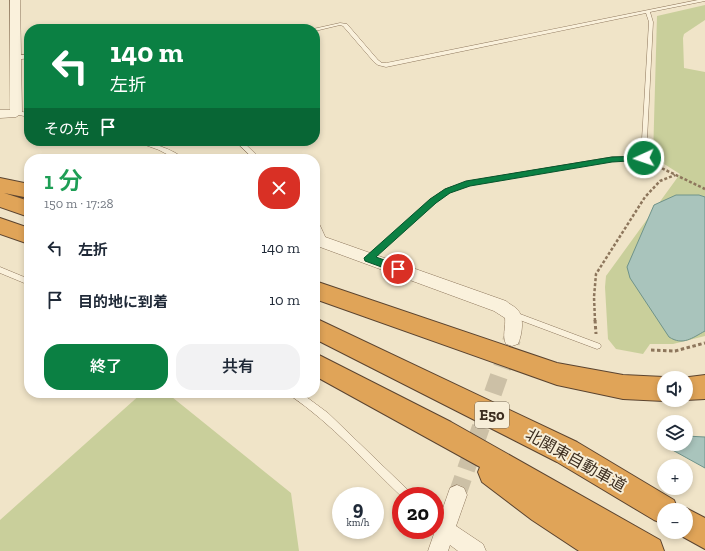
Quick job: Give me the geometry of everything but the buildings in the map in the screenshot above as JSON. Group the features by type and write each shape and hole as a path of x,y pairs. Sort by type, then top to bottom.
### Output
{"highway":[{"path":"0,185 24,190"},
{"path":"0,199 24,207"},
{"path":"0,226 24,234"},
{"path":"320,292 557,374 623,387 657,389"},
{"name":"北関東自動車道","path":"320,330 567,452 657,506"},
{"name":"E50","path":"320,367 418,418 539,485 649,551"},
{"path":"693,388 705,387"},
{"path":"418,418 542,510 606,551"},
{"path":"693,527 705,534"}],"street":[{"path":"0,114 16,113 15,0"},
{"path":"320,241 500,306 512,314 514,326 512,339"},
{"path":"444,518 457,495"},
{"path":"444,528 476,551"},
{"path":"438,551 439,539"}],"lane":[{"path":"320,29 340,24 345,25 376,61 380,64 386,65 705,0"},
{"path":"368,258 433,201 448,191 469,183 612,160 644,158 651,22 648,12"},
{"path":"16,58 24,57"},
{"path":"16,113 24,114"},
{"path":"153,146 172,154"},
{"path":"244,146 252,154"},
{"path":"0,270 24,280"},
{"path":"512,314 597,346"},
{"path":"302,398 350,439 381,472 398,487"}],"path":[{"path":"644,158 705,189"},
{"path":"597,346 594,297 596,274 645,197 660,181 675,175"},
{"path":"651,350 675,351 705,343"}],"green space":[{"path":"705,5 705,20 684,34 683,38 684,68 705,72 705,336 673,344 650,344 643,354 616,349 608,339 605,287 606,276 680,174 653,157 657,16"},
{"path":"136,398 173,398 291,493 299,551 0,551 0,520"}],"water":[{"path":"676,195 699,195 705,197 705,331 683,341 674,340 669,337 630,278 627,267 654,205"},
{"path":"693,436 705,437 705,468 693,461 693,459 689,459 674,451 693,451"}],"tunnel":[{"path":"457,495 512,339"}],"route":[{"path":"398,269 368,258 433,201 448,191 469,183 612,160 644,158"}]}
